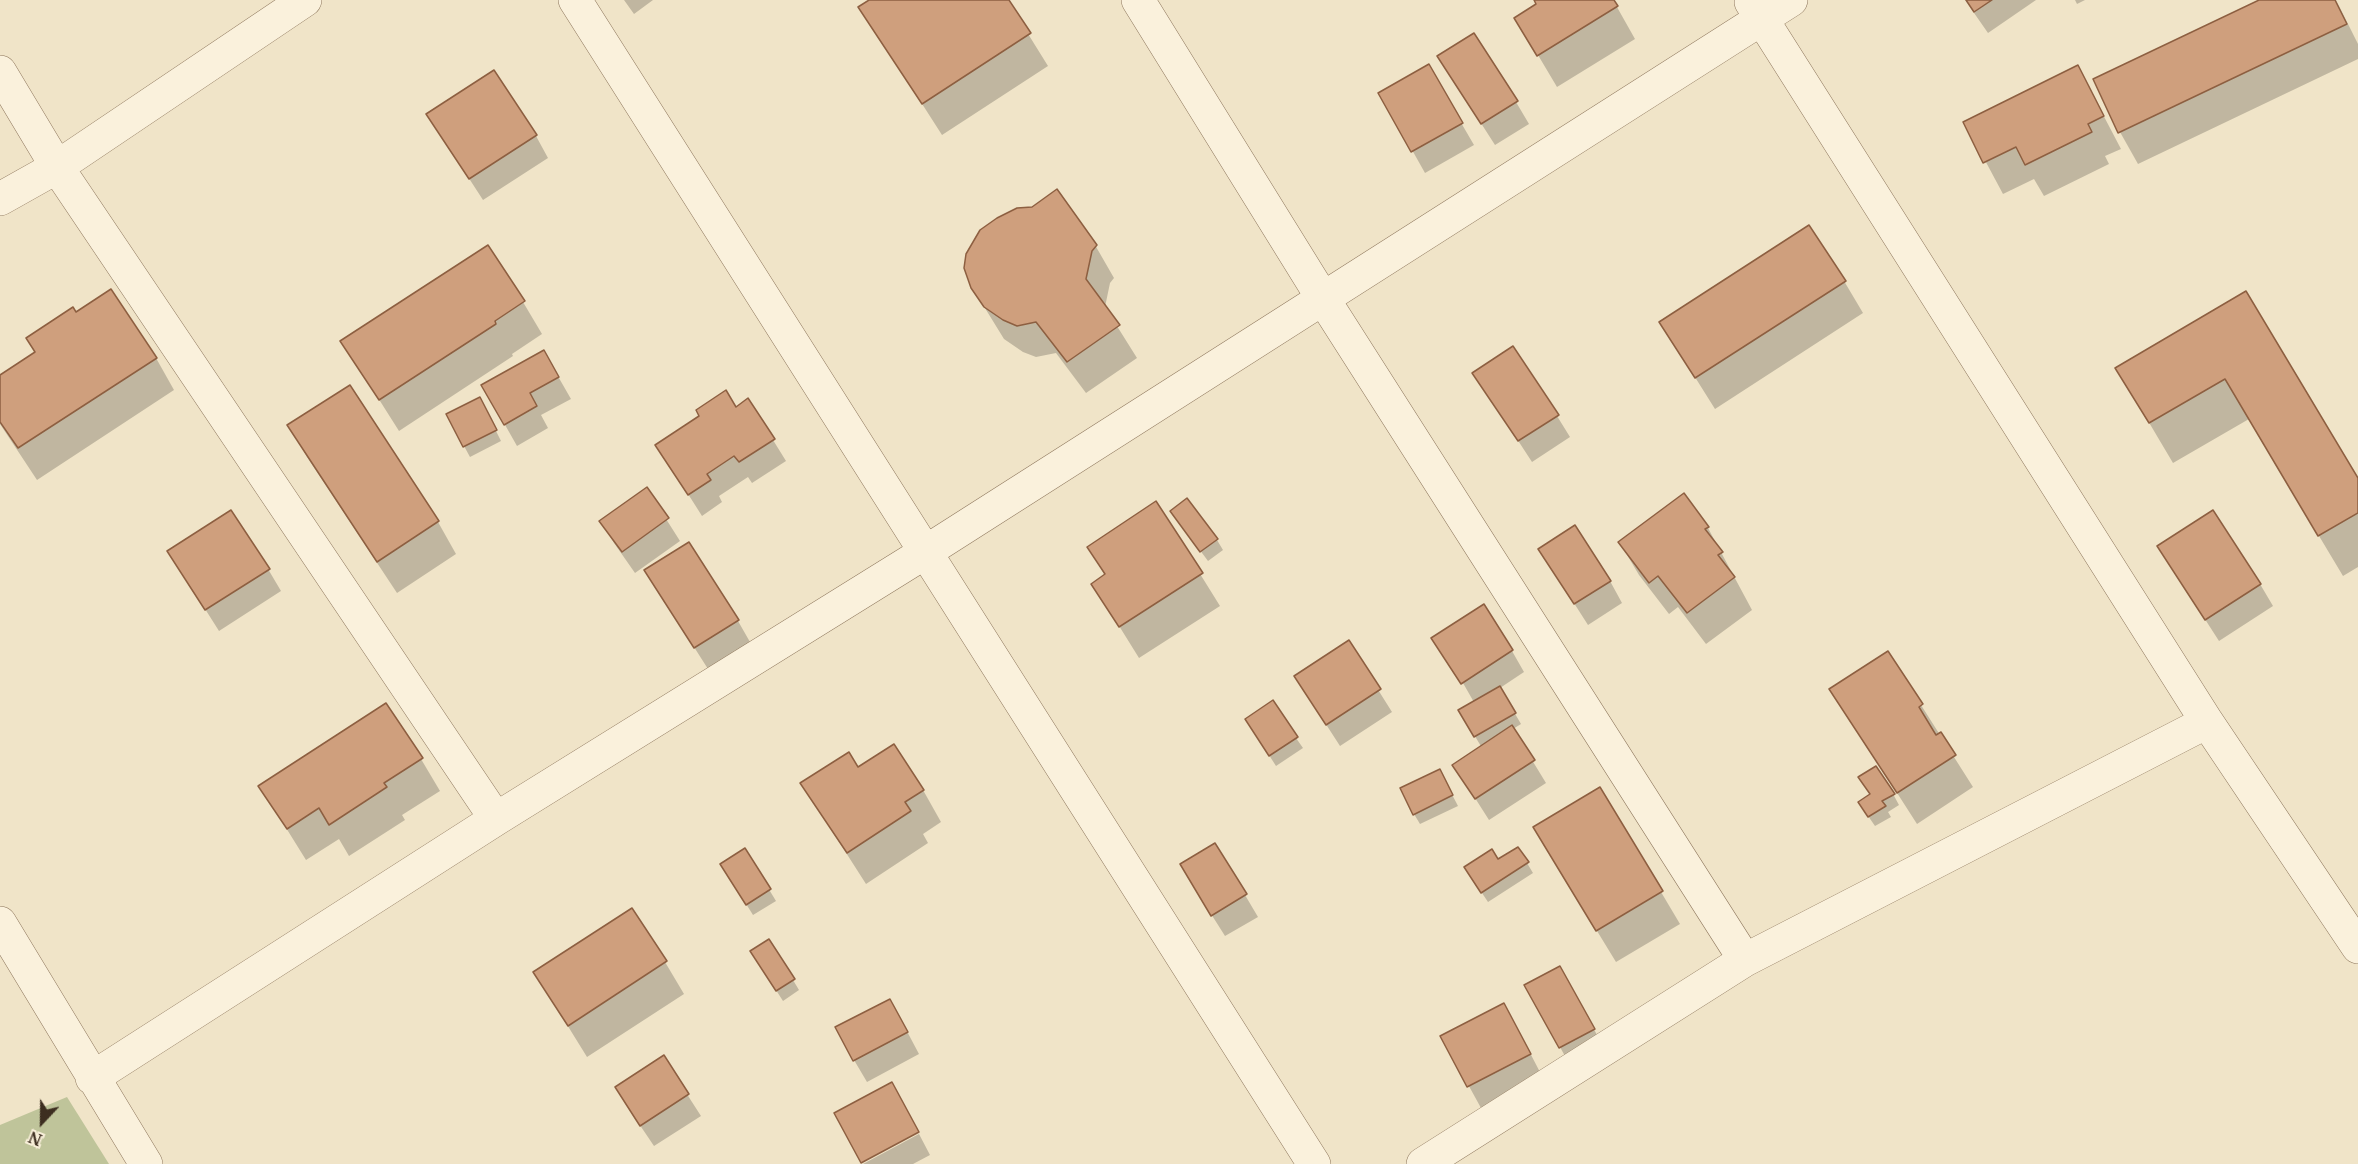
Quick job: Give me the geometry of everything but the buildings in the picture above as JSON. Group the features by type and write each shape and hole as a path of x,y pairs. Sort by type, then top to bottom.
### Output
{"street":[{"path":"0,199 57,167 305,0"},
{"path":"575,0 1314,1164"},
{"path":"1138,0 1322,297 1745,960"},
{"path":"92,1078 496,819 924,553 1322,297 1756,10 1791,0"},
{"path":"1756,10 2207,722 2358,947"},
{"path":"0,72 57,167 496,819"},
{"path":"1423,1164 1745,960 2207,722"},
{"path":"0,923 146,1164"}],"green space":[{"path":"67,1097 109,1164 0,1164 0,1125"}]}
